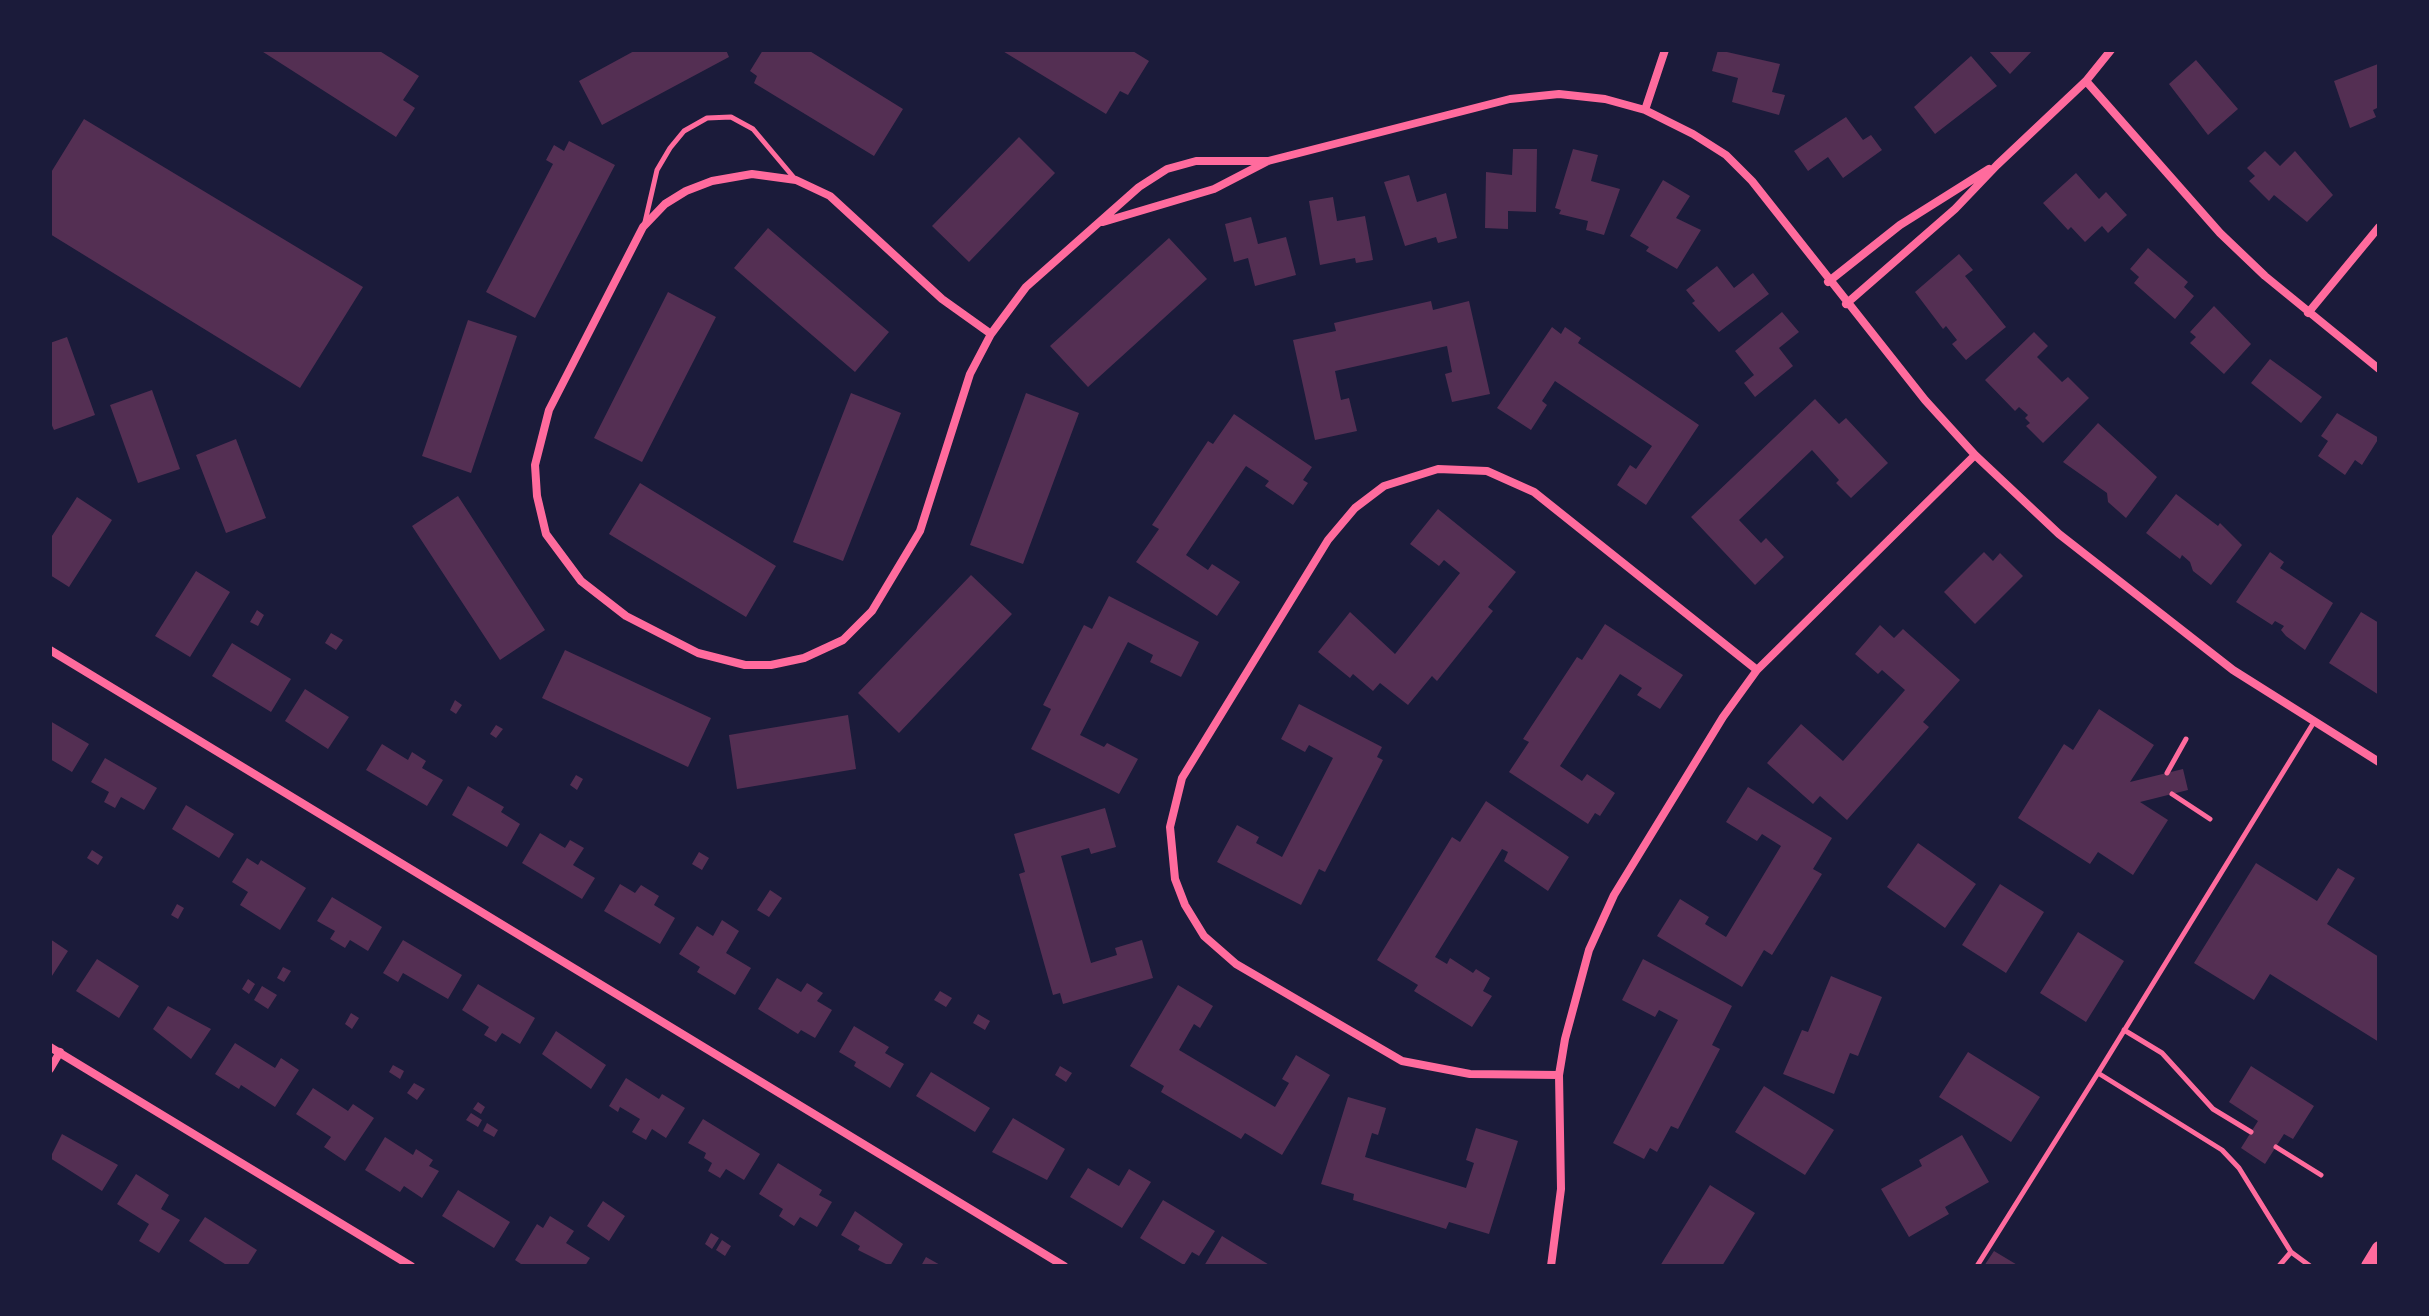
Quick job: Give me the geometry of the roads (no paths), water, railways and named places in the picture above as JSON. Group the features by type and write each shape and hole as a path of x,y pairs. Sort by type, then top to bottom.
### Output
{"main road":[{"path":"2368,1266 2379,1248"}],"street":[{"path":"1645,110 1665,50"},
{"path":"1846,304 1955,209 2086,81 2111,50"},
{"path":"2086,81 2220,233 2308,313 2379,369"},
{"path":"1101,222 1214,189 1268,161 1510,99 1559,94 1605,99 1645,110 1726,155 1752,181 1828,282 1975,455 2059,534 2233,670 2379,762"},
{"path":"991,334 942,299 830,196 796,180 752,174 712,181 665,204 643,227 549,410 535,465 537,496 546,534 581,581 626,616 698,653 745,665 771,665 804,658 843,640 872,611 920,531 956,410 970,374 991,334 1026,287 1067,247 1101,222 1139,187 1167,169 1196,161 1268,161"},
{"path":"1828,282 1900,225 1997,165"},
{"path":"2308,313 2379,227"},
{"path":"1551,1266 1561,1189 1559,1075 1573,1005 1589,950 1614,895 1723,717 1757,670 1975,455"},
{"path":"1559,1075 1470,1074 1402,1061 1236,964 1204,936 1185,905 1175,879 1170,827 1182,778 1328,540 1355,508 1384,486 1410,475 1438,469 1487,471 1534,492 1757,670"},
{"path":"50,650 1064,1266"},
{"path":"50,1047 411,1266"},
{"path":"50,1069 60,1052"}],"lane":[{"path":"643,227 657,170 684,131 707,118 731,117 753,129 796,180"},
{"path":"1977,1266 2314,722"},
{"path":"2167,773 2186,739"},
{"path":"2172,794 2210,819"},
{"path":"2124,1030 2162,1053 2213,1109 2251,1132"},
{"path":"2098,1073 2222,1150 2239,1168 2291,1252 2310,1266"},
{"path":"2276,1147 2321,1175"},
{"path":"2279,1266 2291,1252"}]}
